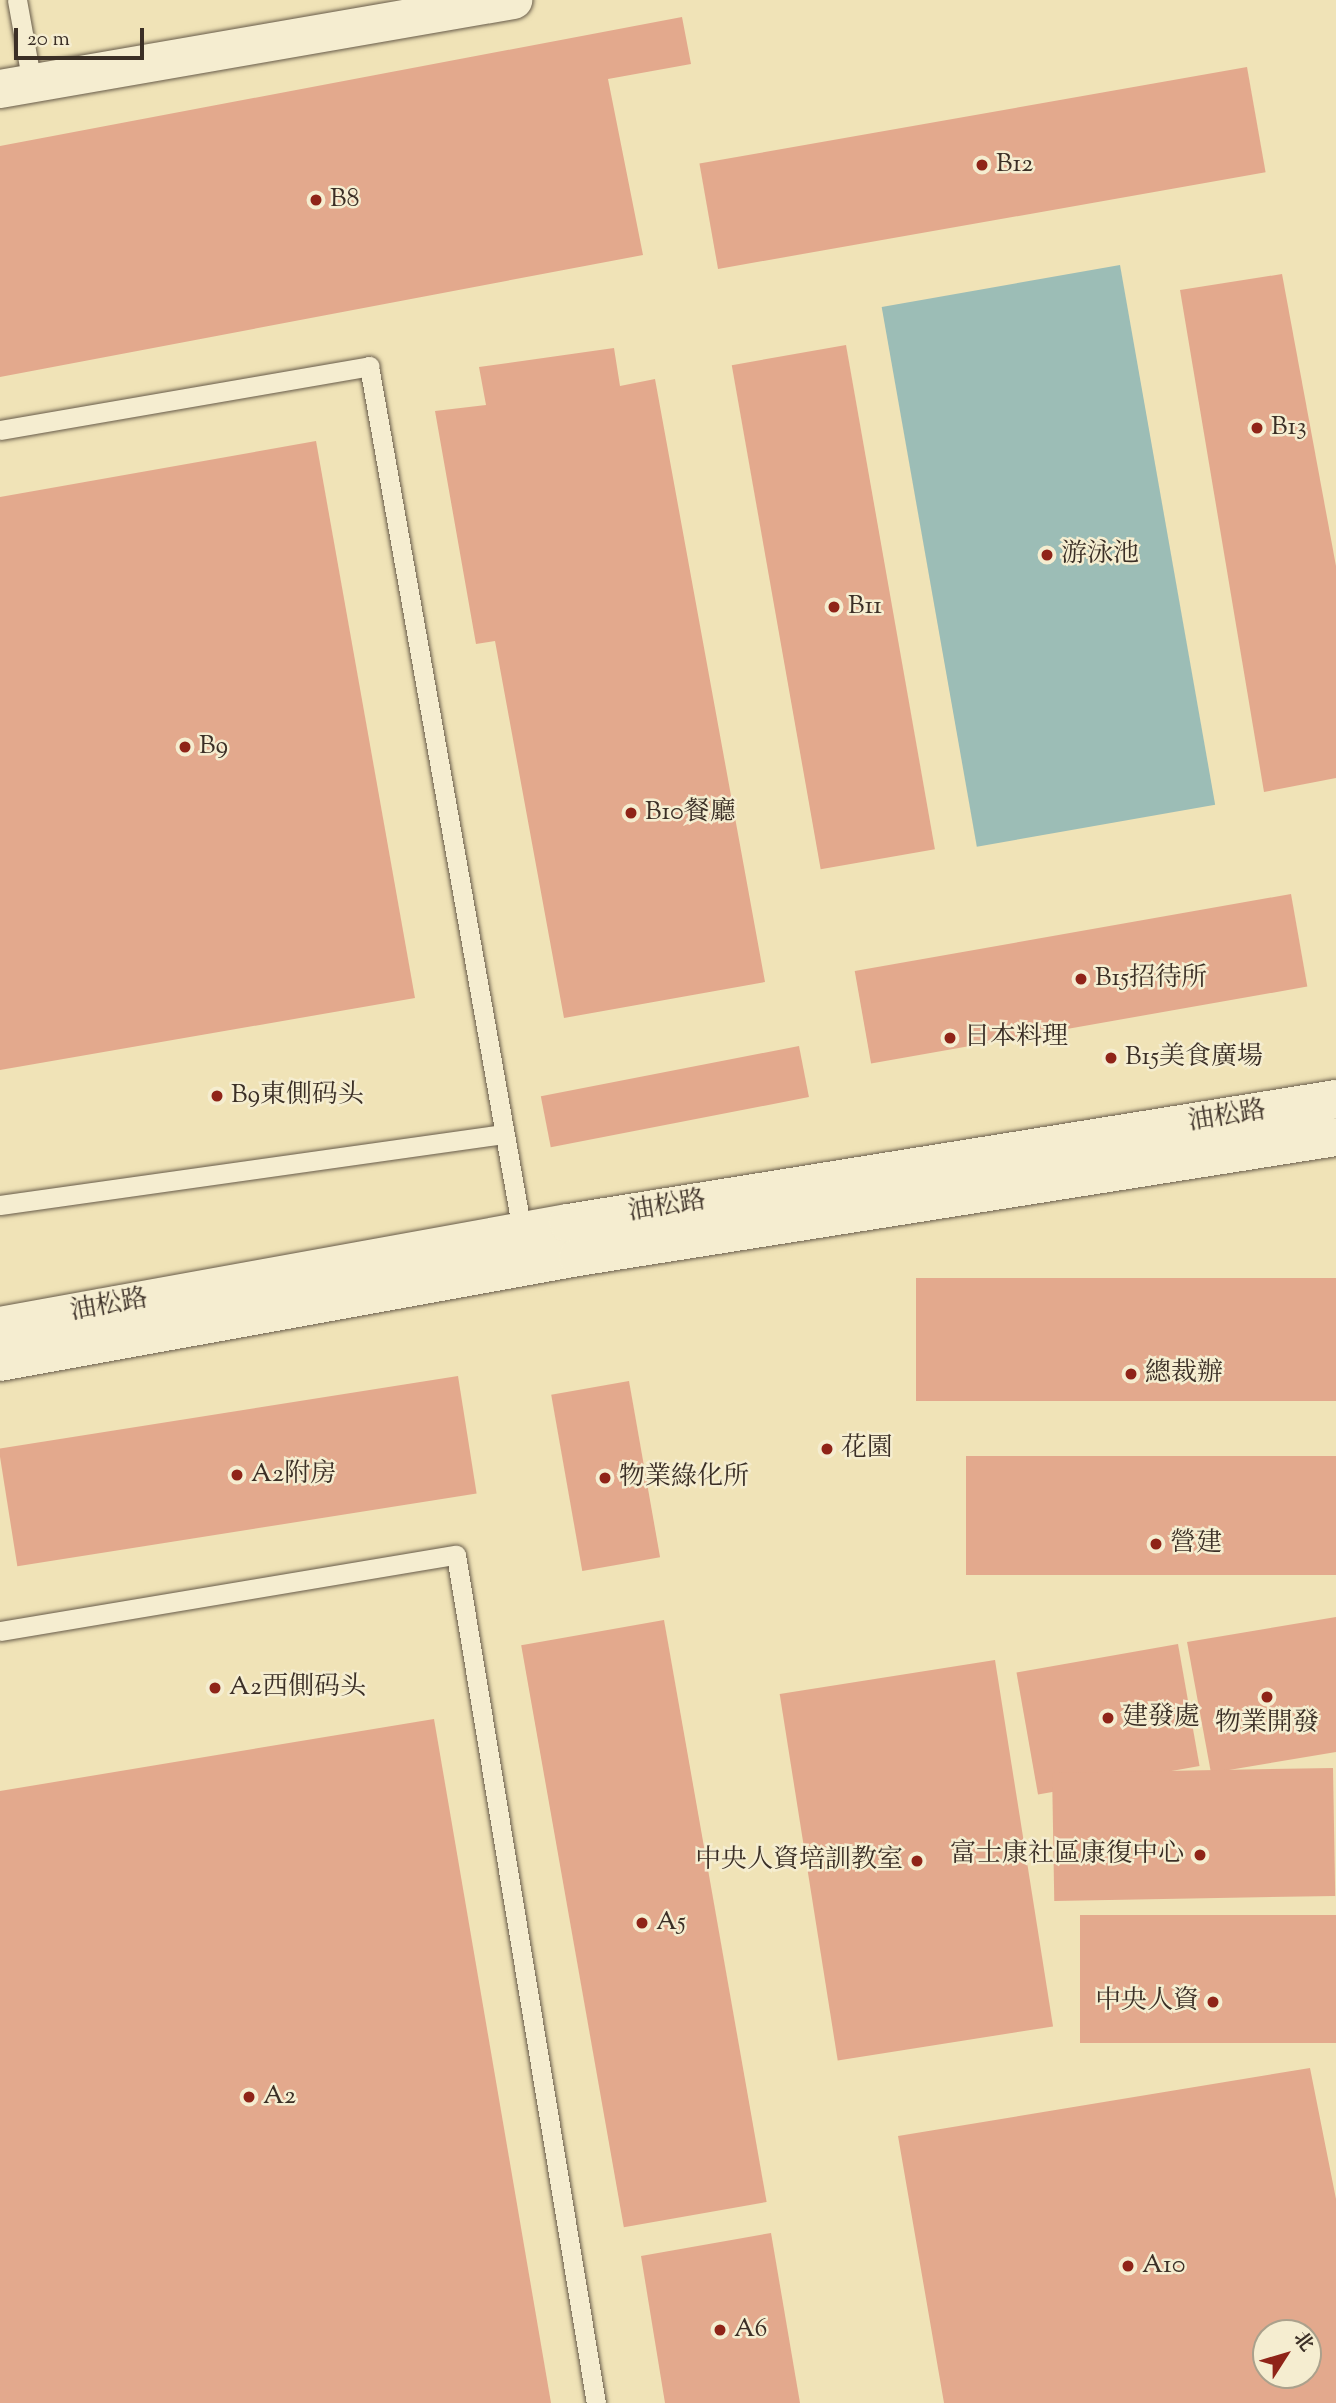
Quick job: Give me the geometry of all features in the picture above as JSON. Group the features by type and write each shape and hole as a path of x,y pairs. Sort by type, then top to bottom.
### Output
{"street":[{"path":"16,86 513,0"},
{"name":"油松路","path":"0,1362 525,1249 1336,1099"},
{"name":"油松路","path":"0,1326 525,1249 1336,1136"}],"lane":[{"path":"16,86 17,0"},
{"path":"0,430 369,366 525,1249"},
{"path":"0,1205 504,1134"},
{"path":"0,1631 456,1555 596,2403"}],"water":[{"name":"游泳池","path":"1120,265 1215,805 977,847 882,307"}],"building":[{"name":"B8","path":"682,17 691,64 608,79 643,255 0,377 0,146"},
{"name":"B12","path":"1247,67 1266,172 718,269 699,164"},
{"name":"B13","path":"1282,274 1336,566 1336,778 1264,792 1180,290"},
{"name":"B11","path":"846,345 935,849 821,869 732,365"},
{"name":"B10餐廳","path":"614,348 620,386 655,379 765,982 564,1018 495,641 476,644 435,411 486,405 479,367"},
{"name":"B9","path":"316,441 415,998 0,1070 0,497"},
{"name":"B15招待所","path":"1291,894 1307,987 871,1063 855,971"},
{"path":"799,1046 809,1097 551,1147 541,1096"},
{"name":"總裁辦","path":"916,1278 1336,1278 1336,1401 916,1401"},
{"name":"A2附房","path":"458,1376 477,1494 17,1566 0,1449"},
{"name":"物業綠化所","path":"629,1381 660,1557 582,1571 551,1395"},
{"name":"營建","path":"966,1456 1336,1456 1336,1575 966,1575"},
{"name":"物業開發","path":"1336,1617 1336,1752 1211,1773 1187,1642"},
{"name":"A5","path":"664,1620 767,2202 624,2227 521,1645"},
{"name":"建發處","path":"1178,1644 1200,1766 1038,1795 1016,1672"},
{"name":"中央人資培訓教室","path":"995,1660 1053,2026 838,2061 780,1694"},
{"name":"A2","path":"434,1719 551,2403 0,2403 0,1791"},
{"name":"富士康社區康復中心","path":"1333,1768 1335,1896 1054,1901 1052,1773"},
{"name":"中央人資","path":"1080,1915 1336,1915 1336,2043 1080,2043"},
{"name":"A10","path":"1310,2068 1336,2199 1336,2403 944,2403 898,2136"},
{"name":"A6","path":"771,2233 800,2403 665,2403 641,2256"}],"place":[{"name":"B12","path":"982,165"},
{"name":"B8","path":"316,200"},
{"name":"B13","path":"1257,428"},
{"name":"游泳池","path":"1047,555"},
{"name":"B11","path":"834,607"},
{"name":"B9","path":"185,747"},
{"name":"B10餐廳","path":"631,813"},
{"name":"B15招待所","path":"1081,979"},
{"name":"日本料理","path":"950,1038"},
{"name":"B15美食廣場","path":"1111,1058"},
{"name":"B9東側码头","path":"217,1096"},
{"name":"總裁辦","path":"1131,1374"},
{"name":"花園","path":"827,1449"},
{"name":"A2附房","path":"237,1475"},
{"name":"物業綠化所","path":"605,1478"},
{"name":"營建","path":"1156,1544"},
{"name":"A2西側码头","path":"215,1688"},
{"name":"物業開發","path":"1267,1697"},
{"name":"建發處","path":"1108,1718"},
{"name":"富士康社區康復中心","path":"1200,1855"},
{"name":"中央人資培訓教室","path":"917,1861"},
{"name":"A5","path":"642,1923"},
{"name":"中央人資","path":"1213,2002"},
{"name":"A2","path":"249,2097"},
{"name":"A10","path":"1128,2266"},
{"name":"A6","path":"720,2330"}]}
